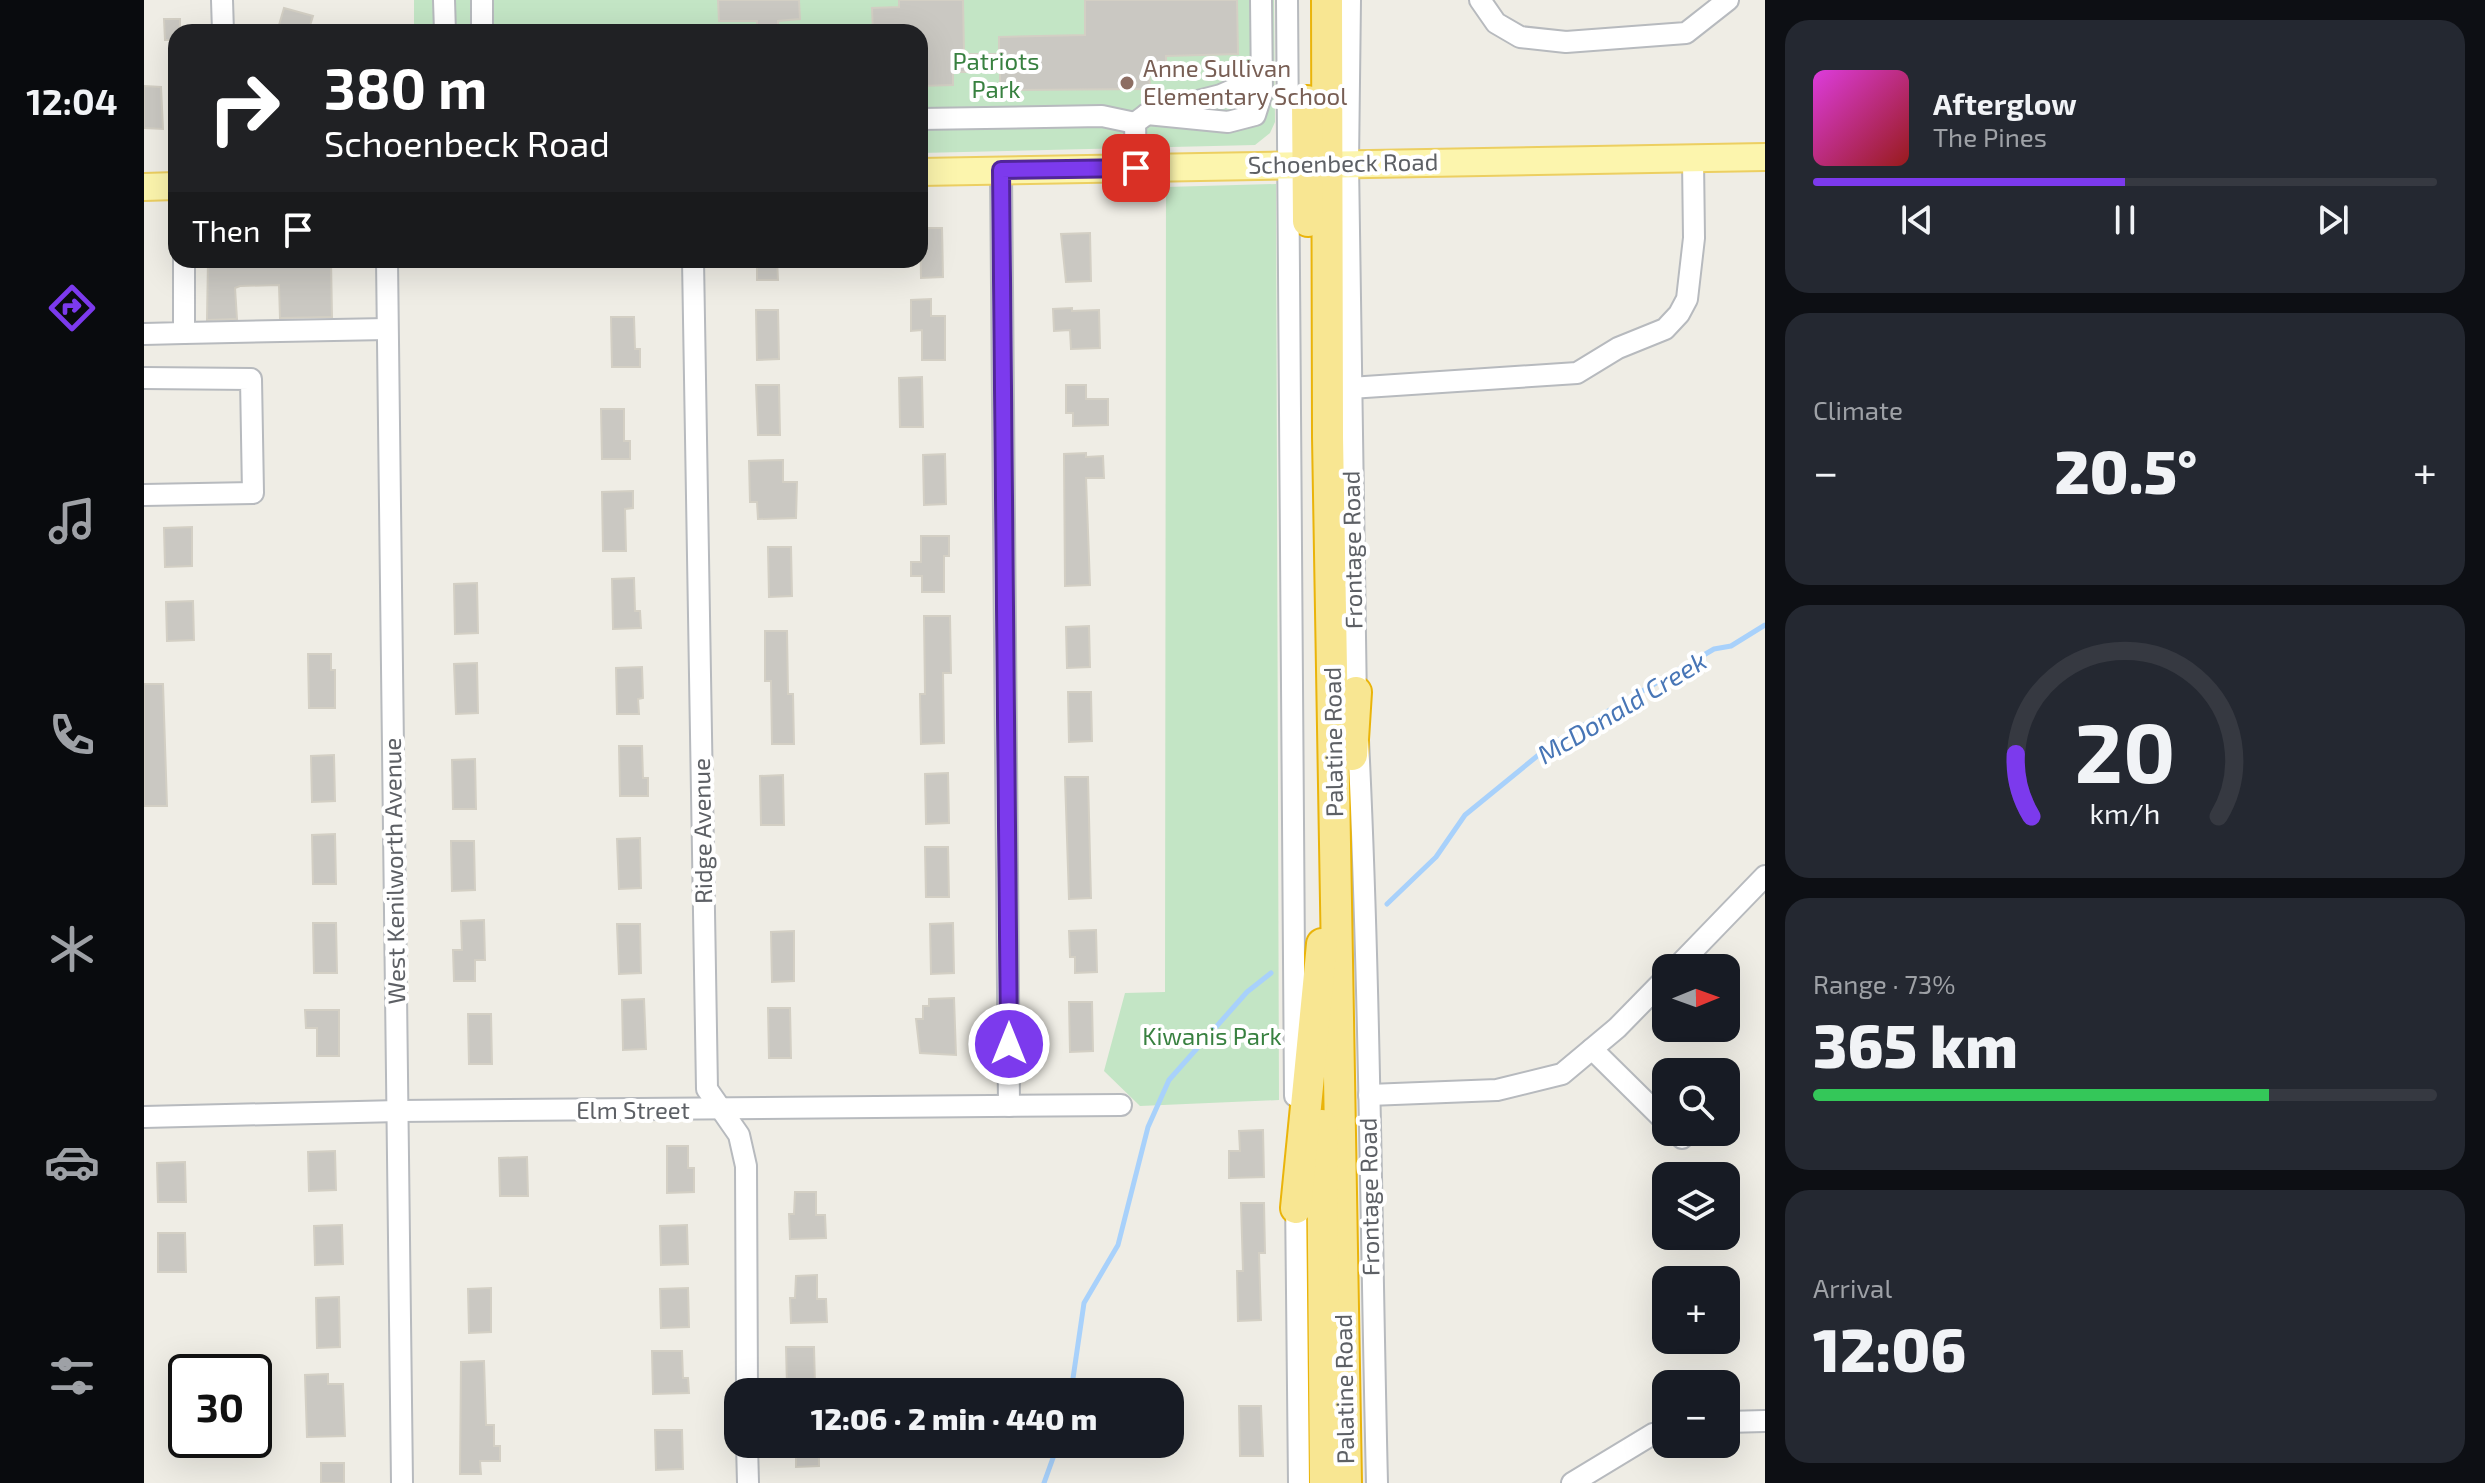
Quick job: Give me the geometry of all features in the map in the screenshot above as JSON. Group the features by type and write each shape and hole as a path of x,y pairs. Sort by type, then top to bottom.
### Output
{"highway":[{"name":"Palatine Road","path":"1307,0 1318,164 1328,437 1346,1483"},
{"name":"Palatine Road","path":"1325,1483 1318,164 1327,0"},
{"path":"1340,1012 1356,692"},
{"path":"1296,1208 1322,942"}],"main road":[{"name":"Schoenbeck Road","path":"928,172 1765,157"},
{"path":"144,187 168,186"}],"street":[{"path":"222,0 223,24"},
{"path":"444,0 445,24"},
{"path":"482,0 482,24"},
{"path":"928,119 1102,116 1228,122 1255,115 1262,93 1261,0"},
{"name":"Frontage Road","path":"1287,0 1318,164 1350,388 1356,692 1368,945 1377,1483"},
{"name":"Frontage Road","path":"1299,1483 1296,1208 1318,164 1350,0"},
{"path":"1480,0 1496,23 1520,37 1566,42 1686,33 1728,0"},
{"path":"1141,118 1221,95 1262,77"},
{"path":"1136,168 1141,118"},
{"path":"1350,388 1577,373 1618,348 1665,329 1679,314 1687,299 1694,238 1693,160"},
{"path":"1001,170 1009,1106"},
{"path":"184,268 184,333"},
{"name":"West Kenilworth Avenue","path":"387,268 402,1483"},
{"name":"Ridge Avenue","path":"693,268 707,1089 739,1135 746,1166 747,1378"},
{"path":"144,334 387,329"},
{"path":"144,378 251,379 253,493 144,495"},
{"path":"1690,954 1765,876"},
{"path":"1369,1095 1497,1090 1562,1074 1652,991"},
{"path":"1592,1049 1652,1108"},
{"name":"Elm Street","path":"144,1117 399,1111 723,1111 1121,1105"},
{"path":"1740,1422 1765,1421"},
{"path":"1572,1483 1652,1435"},
{"path":"747,1458 748,1483"}],"green space":[{"name":"Patriots Park","path":"414,0 1274,0 1275,122 1270,133 1255,145 928,153 928,24 414,24"},
{"name":"Kiwanis Park","path":"1276,184 1279,1100 1140,1106 1104,1071 1125,993 1165,992 1166,187"}],"building":[{"path":"718,0 799,0 800,19 778,21 778,24 719,21"},
{"path":"899,0 963,0 964,54 999,54 999,37 1085,35 1085,0 1237,0 1238,54 1166,56 1166,67 1149,67 1150,89 1000,90 1000,72 953,72 953,85 928,86 928,24 873,24 872,8 899,7"},
{"path":"284,8 313,16 310,24 279,24"},
{"path":"164,19 180,19 180,24 168,24 168,40 165,40"},
{"path":"144,86 161,87 163,129 144,128"},
{"path":"928,228 942,228 943,277 921,278 921,268 928,268"},
{"path":"1090,233 1091,281 1066,282 1061,234"},
{"path":"208,268 331,268 332,317 280,318 279,285 235,288 237,319 207,320"},
{"path":"757,268 777,268 778,280 757,280"},
{"path":"931,299 931,316 945,316 945,360 922,360 922,330 911,331 911,300"},
{"path":"1072,308 1072,311 1099,310 1100,348 1071,349 1070,330 1054,331 1053,309"},
{"path":"756,310 778,310 779,359 757,360"},
{"path":"611,317 634,317 635,349 640,349 640,367 612,367"},
{"path":"922,377 923,427 900,427 899,378"},
{"path":"756,385 779,385 780,435 758,435"},
{"path":"1066,385 1086,385 1086,399 1108,399 1108,425 1073,426 1073,413 1066,413"},
{"path":"601,409 624,409 624,441 630,441 630,459 602,459"},
{"path":"1086,453 1086,457 1103,456 1104,478 1086,478 1090,585 1065,586 1064,454"},
{"path":"945,454 946,504 924,505 923,455"},
{"path":"783,460 783,482 797,482 796,518 758,519 757,502 750,502 749,461"},
{"path":"633,491 633,508 625,509 626,551 603,551 602,492"},
{"path":"192,527 192,566 165,567 164,528"},
{"path":"921,536 949,536 949,556 944,556 944,592 922,592 922,576 911,576 911,562 921,562"},
{"path":"768,547 791,547 792,596 769,597"},
{"path":"634,578 635,611 640,611 641,628 613,629 612,579"},
{"path":"477,583 478,633 455,634 454,584"},
{"path":"193,601 194,640 167,641 166,602"},
{"path":"924,616 950,616 951,673 943,673 944,743 921,744 920,694 925,694"},
{"path":"1089,626 1090,667 1067,668 1066,627"},
{"path":"765,631 787,631 788,694 793,694 794,744 772,744 771,681 765,681"},
{"path":"308,654 331,654 331,670 335,670 335,708 309,708"},
{"path":"477,663 478,713 456,714 454,664"},
{"path":"642,667 643,698 638,699 639,714 617,714 616,668"},
{"path":"144,684 163,684 167,806 144,806"},
{"path":"1068,692 1091,692 1092,741 1069,742"},
{"path":"619,746 642,746 643,778 648,778 648,796 620,796"},
{"path":"334,755 335,801 312,802 311,756"},
{"path":"475,759 476,809 453,809 452,760"},
{"path":"948,773 949,823 926,824 925,774"},
{"path":"783,775 784,825 761,825 760,776"},
{"path":"1065,777 1088,777 1091,898 1069,899"},
{"path":"335,834 336,884 313,884 312,835"},
{"path":"640,838 641,888 619,889 617,839"},
{"path":"451,841 474,841 475,890 452,891"},
{"path":"925,847 948,847 949,897 926,897"},
{"path":"484,920 485,960 475,960 475,981 454,981 453,950 462,950 461,921"},
{"path":"313,923 336,923 337,973 314,973"},
{"path":"953,923 954,973 931,974 930,924"},
{"path":"617,924 640,924 641,973 619,974"},
{"path":"1096,930 1097,972 1075,973 1075,957 1070,957 1069,931"},
{"path":"794,931 794,981 772,982 771,932"},
{"path":"954,998 956,1055 920,1053 916,1019 923,1019 923,1006 929,1006 929,999"},
{"path":"644,999 646,1049 623,1050 622,1000"},
{"path":"1069,1002 1092,1002 1093,1051 1070,1052"},
{"path":"768,1008 790,1008 791,1058 769,1058"},
{"path":"305,1010 339,1010 339,1056 317,1056 317,1028 306,1028"},
{"path":"468,1014 491,1014 492,1064 469,1064"},
{"path":"1263,1130 1264,1177 1229,1178 1229,1151 1240,1151 1239,1131"},
{"path":"667,1146 688,1146 688,1168 694,1168 694,1192 667,1193"},
{"path":"335,1151 336,1190 309,1191 308,1152"},
{"path":"527,1157 528,1196 500,1196 499,1158"},
{"path":"185,1162 186,1202 158,1202 157,1163"},
{"path":"795,1192 816,1192 816,1215 825,1215 826,1238 790,1239 789,1214 794,1214"},
{"path":"1241,1203 1264,1203 1265,1253 1259,1253 1261,1320 1238,1321 1237,1271 1243,1271"},
{"path":"342,1225 343,1264 315,1265 314,1226"},
{"path":"687,1225 688,1264 661,1265 660,1226"},
{"path":"158,1233 185,1233 186,1272 158,1272"},
{"path":"817,1275 817,1299 826,1299 827,1322 791,1323 790,1298 795,1298 796,1276"},
{"path":"491,1288 491,1332 469,1333 468,1289"},
{"path":"688,1288 689,1327 661,1328 660,1289"},
{"path":"339,1297 340,1347 317,1348 316,1298"},
{"path":"786,1347 814,1347 815,1378 787,1378"},
{"path":"652,1351 682,1351 683,1378 688,1378 689,1393 653,1394"},
{"path":"484,1361 486,1425 494,1425 494,1446 500,1446 500,1461 480,1461 481,1474 460,1474 461,1362"},
{"path":"328,1374 328,1384 343,1384 345,1436 307,1437 305,1375"},
{"path":"1239,1406 1261,1406 1263,1456 1240,1456"},
{"path":"655,1430 682,1430 683,1469 656,1470"},
{"path":"796,1458 819,1458 819,1466 796,1467"},
{"path":"321,1463 344,1463 344,1483 321,1483"}],"waterway":[{"name":"McDonald Creek","path":"1387,904 1436,857 1465,815 1552,744 1714,649 1731,646 1765,625"},
{"name":"McDonald Creek","path":"1073,1378 1084,1303 1118,1245 1148,1127 1169,1080 1247,992 1271,973"},
{"name":"McDonald Creek","path":"1044,1483 1053,1458"}],"place":[{"name":"Anne Sullivan Elementary School","path":"1127,83"}],"route":[{"path":"1009,1044 1001,170 1136,168"}]}
